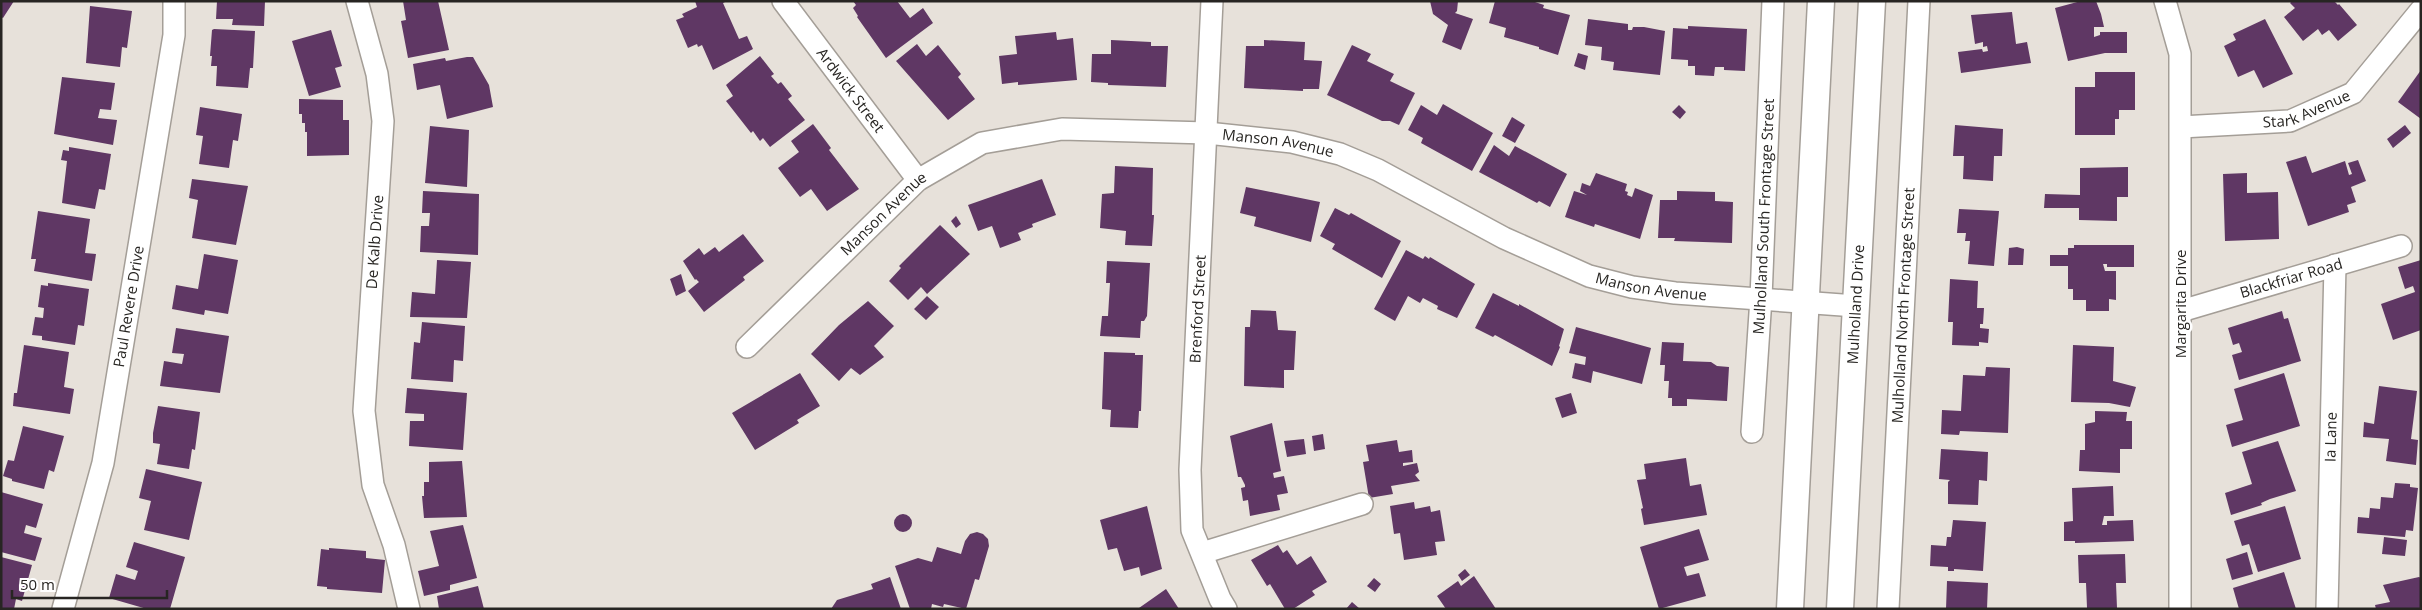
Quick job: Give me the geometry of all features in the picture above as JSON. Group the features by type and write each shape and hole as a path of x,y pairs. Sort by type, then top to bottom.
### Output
{"main road":[{"path":"1790,609 1821,1"},
{"name":"Mulholland Drive","path":"1840,609 1872,1"}],"street":[{"name":"Paul Revere Drive","path":"63,609 103,463 174,34 174,1"},
{"name":"De Kalb Drive","path":"357,1 377,74 383,121 364,411 373,485 394,545 409,609"},
{"name":"Ardwick Street","path":"783,1 918,180"},
{"name":"Brenford Street","path":"1212,1 1190,470 1192,530 1220,599 1226,609"},
{"name":"Mulholland South Frontage Street","path":"1752,432 1761,298 1773,1"},
{"name":"Mulholland North Frontage Street","path":"1888,609 1919,1"},
{"name":"Margarita Drive","path":"2165,1 2180,54 2180,609"},
{"name":"Stark Avenue","path":"2181,128 2290,121 2353,93 2420,11"},
{"name":"Manson Avenue","path":"747,347 918,180 982,143 1062,129 1207,133 1292,142 1340,154 1378,170 1504,238 1589,276 1632,287 1675,293 1805,300 1856,306"},
{"name":"Blackfriar Road","path":"2181,311 2401,246"},
{"name":"Ia Lane","path":"2327,609 2335,265"},
{"path":"1202,553 1362,504"}],"building":[{"path":"1,1 14,1 3,18 1,17"},
{"path":"217,1 265,1 264,26 232,25 233,19 216,19"},
{"path":"403,1 438,1 449,50 408,58 401,21 406,20"},
{"path":"695,1 727,1 723,3 739,39 747,36 753,49 713,70 702,45 698,47 697,44 688,48 676,20 684,17 682,14 697,7"},
{"path":"853,1 897,1 910,18 923,8 933,23 886,58 857,17 853,8 856,5"},
{"path":"1430,1 1458,1 1455,13 1473,19 1461,50 1442,42 1448,25 1433,14"},
{"path":"1495,1 1532,1 1544,5 1543,8 1570,15 1558,55 1539,49 1539,47 1504,37 1506,28 1489,23"},
{"path":"2081,1 2096,1 2101,14 2104,27 2094,27 2094,37 2100,35 2100,32 2127,32 2127,53 2105,53 2068,61 2055,8"},
{"path":"2292,1 2334,1 2339,4 2357,25 2338,41 2329,30 2322,35 2318,29 2303,41 2284,17 2295,8 2290,3"},
{"path":"90,6 132,11 127,48 122,47 120,67 86,63"},
{"path":"2012,12 2016,44 2027,42 2031,63 1961,73 1958,52 1982,49 1983,52 1988,51 1987,46 1983,47 1983,42 1975,44 1971,15"},
{"path":"1588,19 1628,24 1628,30 1632,30 1633,27 1644,27 1665,31 1660,75 1613,70 1614,62 1601,60 1602,47 1585,45"},
{"path":"2265,19 2293,74 2263,88 2254,70 2238,77 2224,46 2236,40 2233,34"},
{"path":"1688,26 1747,29 1745,71 1724,70 1724,67 1715,67 1714,76 1695,75 1695,66 1688,66 1688,60 1671,59 1673,28 1688,29"},
{"path":"212,30 255,31 253,68 250,68 248,88 216,86 217,66 211,66 212,56 210,56"},
{"path":"331,30 342,66 335,68 341,87 309,96 292,41"},
{"path":"1056,32 1057,40 1073,38 1077,80 1018,85 1018,82 1002,84 999,56 1017,54 1015,36"},
{"path":"1111,40 1151,42 1151,46 1168,46 1166,87 1108,85 1108,83 1091,82 1092,54 1111,54"},
{"path":"1264,40 1305,42 1304,60 1322,61 1319,89 1303,89 1303,91 1244,88 1246,46 1264,46"},
{"path":"917,44 926,56 938,45 961,74 958,77 975,99 948,120 896,61"},
{"path":"1352,45 1371,54 1367,61 1394,74 1390,81 1415,93 1399,125 1390,121 1382,121 1327,95"},
{"path":"1578,53 1588,56 1585,70 1574,66"},
{"path":"760,56 774,74 771,76 778,84 781,82 792,96 788,99 805,120 770,147 763,138 760,141 753,131 751,133 726,101 733,96 726,85"},
{"path":"473,57 489,85 493,107 447,119 440,85 417,90 413,64 445,58 446,61"},
{"path":"2421,70 2421,119 2398,102"},
{"path":"2095,72 2135,72 2135,110 2119,110 2119,119 2115,119 2115,135 2075,135 2075,87 2095,87"},
{"path":"62,77 115,83 111,110 100,109 98,118 117,120 113,145 54,134"},
{"path":"299,99 343,100 343,120 349,120 349,155 307,156 307,132 305,132 305,123 302,123 302,114 299,114"},
{"path":"1443,104 1493,133 1472,171 1421,143 1423,138 1408,130 1421,105 1437,115"},
{"path":"1679,105 1686,112 1680,119 1672,112"},
{"path":"200,107 242,114 238,141 233,140 229,168 199,164 203,136 196,135"},
{"path":"1512,117 1525,125 1515,143 1502,136"},
{"path":"813,124 831,148 829,150 859,189 827,211 811,189 800,197 778,168 799,152 791,141"},
{"path":"1955,125 2003,129 2002,156 1994,156 1993,181 1963,179 1964,156 1953,156"},
{"path":"2405,125 2411,133 2393,148 2387,139"},
{"path":"430,126 469,130 467,187 425,183"},
{"path":"1494,145 1509,156 1515,146 1567,174 1550,207 1539,201 1537,203 1479,172"},
{"path":"69,147 111,154 105,190 99,189 95,209 62,203 67,161 61,160 63,150 69,151"},
{"path":"2306,156 2312,173 2345,161 2349,175 2352,174 2348,163 2358,160 2366,181 2351,187 2356,202 2347,205 2349,212 2308,226 2286,162"},
{"path":"1115,166 1153,168 1152,215 1154,215 1152,246 1125,245 1126,231 1100,228 1102,194 1114,193"},
{"path":"2128,167 2128,197 2117,197 2117,221 2079,220 2079,208 2044,208 2045,194 2080,195 2080,168"},
{"path":"1596,173 1627,184 1625,191 1628,192 1627,195 1632,197 1635,188 1653,195 1640,239 1595,224 1594,227 1565,217 1574,191 1587,195 1580,191 1582,183 1590,186"},
{"path":"2247,173 2247,193 2278,192 2279,239 2225,241 2223,174"},
{"path":"192,179 248,186 236,245 192,238 198,200 189,198"},
{"path":"1042,179 1056,215 1032,224 1033,227 1018,233 1021,240 1000,248 992,226 978,231 968,205"},
{"path":"1246,187 1320,202 1311,242 1254,226 1256,217 1240,213"},
{"path":"423,191 479,194 478,255 420,252 421,226 429,226 430,213 422,213"},
{"path":"1677,191 1715,192 1715,201 1733,202 1732,243 1674,241 1675,238 1658,238 1660,200 1677,200"},
{"path":"1335,208 1349,215 1351,213 1401,241 1382,278 1332,249 1335,244 1320,236"},
{"path":"1959,209 1999,211 1994,266 1968,264 1970,241 1965,241 1966,233 1957,233"},
{"path":"38,211 90,219 85,253 96,254 92,281 34,271 36,259 31,259"},
{"path":"956,216 961,224 956,228 951,221"},
{"path":"940,225 970,254 927,294 921,287 908,300 889,281 901,268 899,266"},
{"path":"743,234 764,261 743,277 745,280 704,312 688,291 699,282 695,280 683,261 699,248 704,255 715,247 719,252"},
{"path":"2074,245 2134,245 2134,267 2107,267 2107,264 2103,264 2105,271 2116,271 2116,300 2109,299 2109,311 2086,311 2086,300 2073,300 2073,289 2068,289 2068,266 2050,266 2050,255 2068,255 2068,248 2074,248"},
{"path":"2017,247 2024,249 2023,265 2008,265 2009,248"},
{"path":"1406,250 1423,259 1425,256 1429,259 1430,257 1475,284 1457,318 1437,309 1438,306 1423,298 1420,303 1408,296 1395,321 1374,309"},
{"path":"204,254 238,260 228,314 205,310 204,315 172,309 176,285 198,289"},
{"path":"437,260 471,262 467,318 410,317 412,292 435,294"},
{"path":"2421,260 2421,330 2393,340 2381,304 2415,292 2413,286 2405,289 2398,267"},
{"path":"1107,261 1150,263 1147,316 1144,321 1141,321 1140,338 1100,336 1102,316 1108,316 1110,283 1106,283"},
{"path":"681,274 686,291 676,296 670,279"},
{"path":"1950,279 1978,281 1977,308 1984,308 1983,324 1980,324 1980,328 1989,329 1988,343 1979,342 1979,346 1952,345 1953,322 1948,322"},
{"path":"48,283 89,289 84,326 78,325 75,345 42,340 42,336 32,335 35,317 43,318 44,308 38,307 41,285 48,286"},
{"path":"1493,293 1519,306 1519,304 1564,329 1560,347 1552,366 1495,335 1493,337 1475,328"},
{"path":"927,296 939,307 926,320 914,309"},
{"path":"868,301 894,326 874,346 884,357 860,375 851,368 839,381 811,354 839,325"},
{"path":"1251,310 1276,311 1278,330 1296,331 1294,370 1284,370 1284,388 1244,386 1245,327 1250,327"},
{"path":"2282,311 2284,319 2288,318 2301,361 2239,380 2232,355 2242,352 2239,343 2233,345 2228,328"},
{"path":"422,322 465,326 463,361 454,360 453,382 411,379 414,342 420,343"},
{"path":"1576,327 1651,348 1642,384 1593,371 1591,383 1572,378 1575,363 1585,365 1586,357 1569,353"},
{"path":"176,328 229,336 220,393 160,386 164,361 182,364 184,354 172,353"},
{"path":"1662,342 1684,343 1683,361 1711,362 1717,366 1729,367 1727,401 1687,399 1687,406 1672,406 1672,398 1668,398 1669,381 1664,381 1665,365 1660,365"},
{"path":"24,345 69,352 64,387 74,389 70,414 13,406 14,393 17,393"},
{"path":"2073,345 2114,347 2113,381 2136,387 2130,407 2109,403 2071,402"},
{"path":"1104,352 1143,355 1141,411 1139,411 1138,428 1110,427 1111,410 1102,409"},
{"path":"1986,367 2010,368 2008,433 1960,431 1959,435 1941,434 1942,410 1961,411 1963,375 1985,376"},
{"path":"800,373 820,406 797,420 799,423 755,450 732,413"},
{"path":"2284,373 2300,426 2232,447 2226,425 2243,420 2234,389"},
{"path":"2379,386 2417,391 2411,439 2418,440 2416,465 2386,461 2389,439 2363,437 2364,422 2374,424"},
{"path":"407,388 467,393 463,450 409,446 410,421 424,421 424,414 405,413"},
{"path":"1571,393 1577,413 1562,418 1555,398"},
{"path":"158,406 200,412 195,450 192,449 189,469 157,464 160,444 153,443 153,433"},
{"path":"2095,411 2127,412 2126,421 2132,421 2132,449 2120,449 2120,473 2079,471 2080,450 2085,450 2085,424 2095,422"},
{"path":"1272,423 1281,471 1273,473 1274,478 1284,476 1288,493 1277,495 1280,510 1250,516 1248,500 1243,501 1241,488 1245,487 1245,485 1241,477 1238,477 1230,436"},
{"path":"23,426 64,436 54,472 49,470 44,489 12,481 12,479 3,476 8,460 14,461"},
{"path":"1323,434 1325,449 1314,451 1312,436"},
{"path":"1304,439 1306,454 1287,457 1284,441"},
{"path":"1397,440 1399,452 1412,450 1413,462 1403,463 1403,466 1417,463 1419,472 1415,475 1420,481 1391,486 1393,494 1369,498 1363,462 1369,461 1366,445"},
{"path":"2278,441 2296,491 2270,499 2261,503 2262,505 2231,515 2225,493 2252,484 2242,452"},
{"path":"1941,449 1988,452 1987,481 1979,480 1978,505 1948,504 1948,482 1950,480 1939,479"},
{"path":"1686,458 1690,486 1701,484 1707,515 1644,525 1641,509 1643,508 1637,480 1646,479 1644,464"},
{"path":"462,461 467,517 424,518 422,496 424,496 424,482 429,482 429,462"},
{"path":"146,469 202,482 189,540 144,530 151,501 139,498"},
{"path":"2395,483 2410,484 2410,487 2418,488 2413,531 2406,530 2405,537 2357,533 2358,517 2369,518 2370,508 2380,509 2381,497 2393,498"},
{"path":"2113,486 2114,516 2104,516 2102,525 2107,525 2107,521 2133,520 2134,541 2075,543 2075,541 2064,541 2064,522 2073,521 2072,488"},
{"path":"1,492 43,504 36,528 26,525 24,533 42,538 35,561 1,552"},
{"path":"1414,502 1415,509 1430,506 1431,512 1440,510 1445,541 1435,542 1437,555 1404,560 1400,533 1394,534 1390,506"},
{"path":"1147,506 1162,569 1141,576 1139,567 1124,571 1117,548 1108,550 1100,520"},
{"path":"2285,506 2301,559 2258,572 2249,544 2242,546 2234,521"},
{"path":"899,514 907,514 912,519 910,530 899,532 894,527 894,519"},
{"path":"1953,520 1986,522 1983,571 1954,569 1954,571 1948,571 1948,567 1930,566 1931,545 1946,546 1947,537 1951,537"},
{"path":"463,525 477,578 450,585 450,590 424,596 418,571 439,566 430,531"},
{"path":"1699,529 1709,560 1684,567 1687,576 1699,573 1706,596 1659,609 1640,547"},
{"path":"977,532 983,534 988,539 989,546 979,580 975,579 966,609 944,604 943,607 932,604 931,609 910,609 895,566 918,558 932,562 937,547 961,554 965,541 970,534"},
{"path":"2384,537 2407,540 2405,556 2382,554"},
{"path":"134,542 185,557 170,609 147,609 109,598 116,574 135,580 138,571 126,567"},
{"path":"1278,545 1283,553 1287,550 1297,565 1311,556 1327,582 1312,591 1315,595 1293,609 1285,609 1270,584 1267,586 1251,560"},
{"path":"329,548 366,551 366,558 385,560 382,593 327,589 327,587 317,586 321,549 329,550"},
{"path":"2247,552 2253,574 2232,580 2226,559"},
{"path":"2125,554 2126,583 2116,583 2117,608 2087,608 2086,583 2079,583 2078,555"},
{"path":"1,557 32,565 22,601 16,599 14,609 1,609"},
{"path":"1465,569 1470,575 1462,581 1458,575"},
{"path":"2284,572 2296,609 2239,609 2233,588"},
{"path":"1474,576 1496,609 1446,609 1437,596 1458,581 1461,586"},
{"path":"890,577 901,609 831,609 837,600 873,589 871,584"},
{"path":"1374,578 1381,584 1375,592 1367,586"},
{"path":"2421,578 2421,609 2376,609 2375,605 2390,602 2383,585"},
{"path":"1947,581 1988,583 1987,609 1946,609"},
{"path":"478,586 484,609 439,609 437,596"},
{"path":"1166,589 1179,609 1139,608"},
{"path":"1352,602 1360,609 1346,609"}]}
